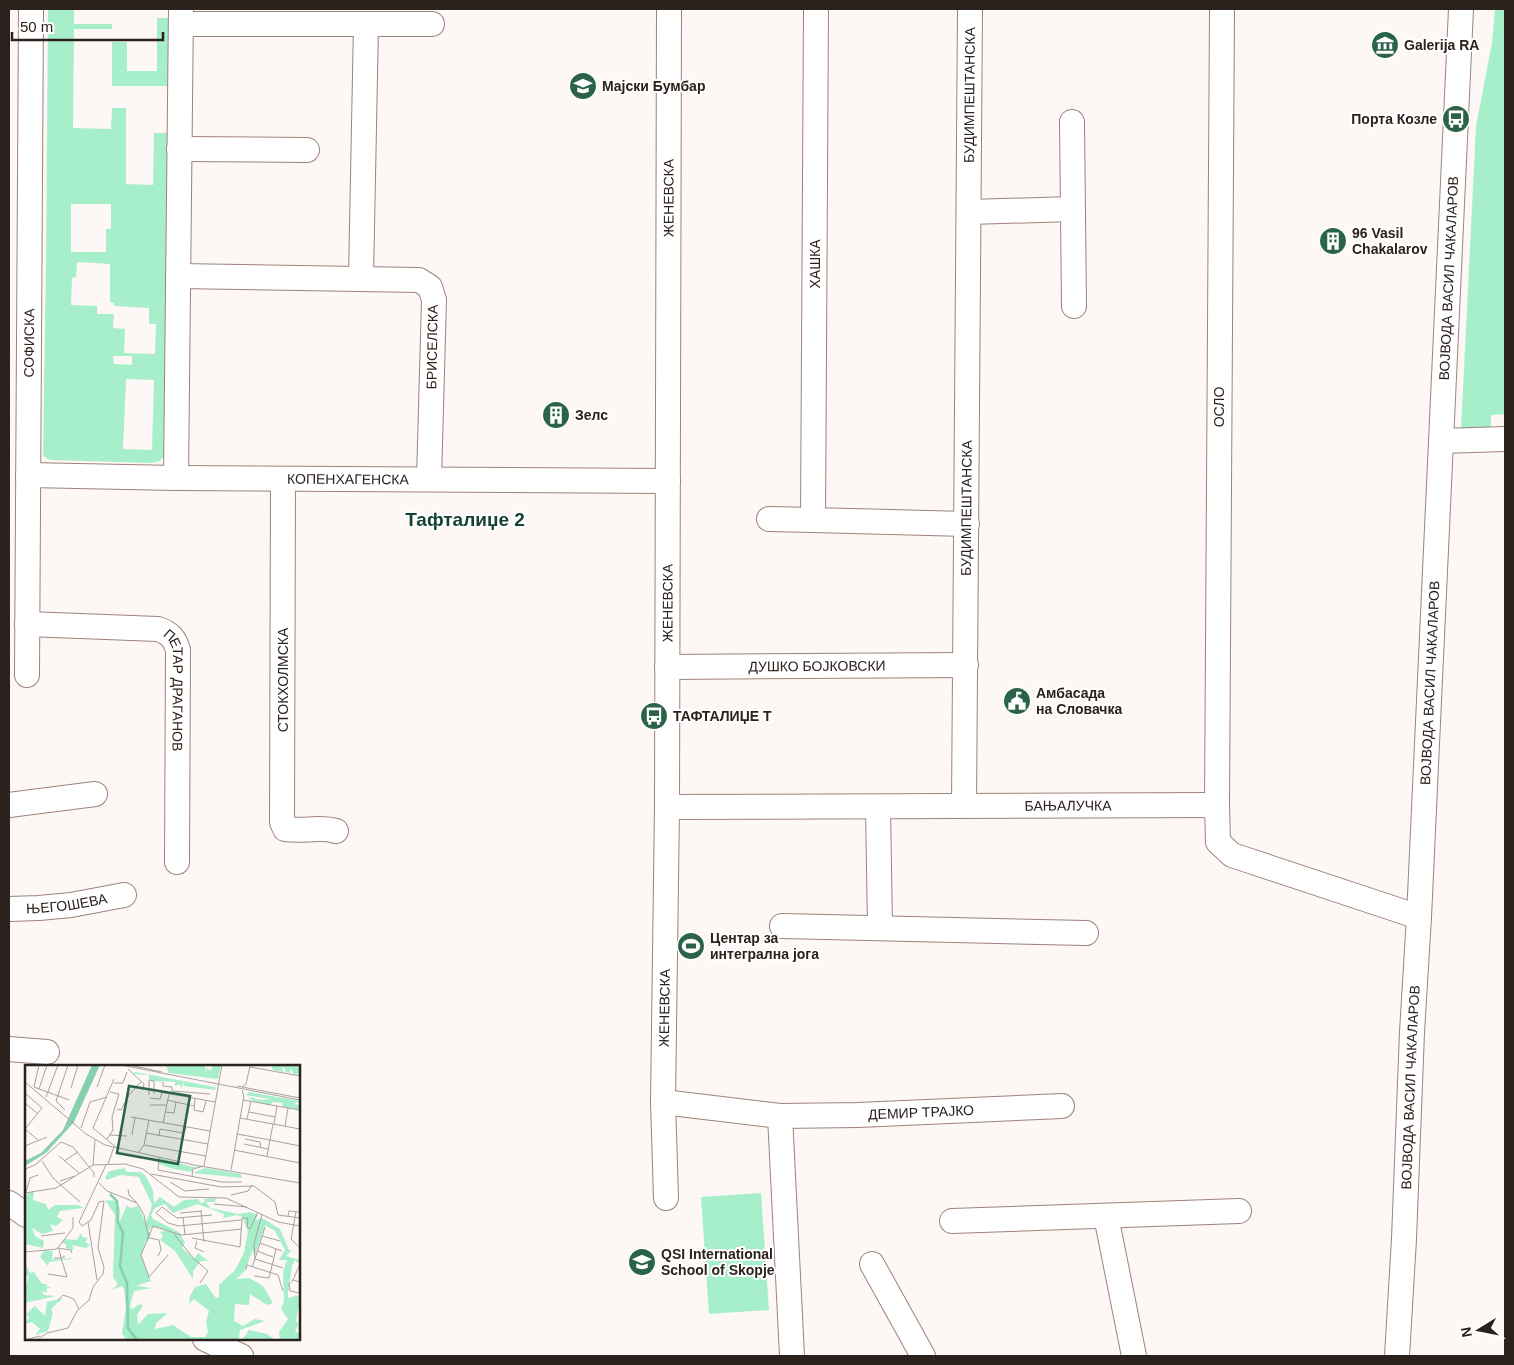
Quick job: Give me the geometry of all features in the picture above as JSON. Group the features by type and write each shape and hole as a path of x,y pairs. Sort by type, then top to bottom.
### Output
{"street":[{"name":"СОФИСКА","path":"26,675 28,475 19,415 19,180 31,9"},
{"name":"ЖЕНЕВСКА","path":"666,1198 663,1102 668,667 669,9"},
{"name":"ХАШКА","path":"813,520 816,9"},
{"name":"БУДИМПЕШТАНСКА","path":"964,806 970,9"},
{"name":"ОСЛО","path":"1217,805 1222,9"},
{"name":"ВОЈВОДА ВАСИЛ ЧАКАЛАРОВ","path":"1397,1356 1461,9"},
{"path":"176,478 181,16 366,24 432,24"},
{"path":"361,278 366,24"},
{"path":"1072,122 1074,306"},
{"path":"179,149 307,150"},
{"path":"969,212 1073,209"},
{"name":"БРИСЕЛСКА","path":"178,276 419,280 430,287 434,300 429,479"},
{"path":"1441,441 1505,439"},
{"name":"КОПЕНХАГЕНСКА","path":"28,475 176,478 668,481"},
{"name":"СТОКХОЛМСКА","path":"283,479 282,822 285,829 329,829 336,832"},
{"path":"769,518 966,524"},
{"name":"ПЕТАР ДРАГАНОВ","path":"27,624 158,629 170,634 175,641 178,650 177,862"},
{"name":"ДУШКО БОЈКОВСКИ","path":"668,667 966,665"},
{"path":"9,805 95,794"},
{"path":"1217,805 1218,842 1232,855 1419,917"},
{"name":"БАЊАЛУЧКА","path":"667,807 1217,805"},
{"path":"878,807 880,928"},
{"name":"ЊЕГОШЕВА","path":"9,909 70,905 124,895"},
{"path":"782,926 1086,933"},
{"path":"9,1049 47,1052"},
{"name":"ДЕМИР ТРАЈКО","path":"663,1102 780,1116 858,1115 1062,1106"},
{"path":"780,1116 792,1356"},
{"path":"952,1220 1239,1211"},
{"path":"1106,1216 1134,1356"},
{"path":"872,1264 923,1356"},
{"path":"207,1340 241,1356"}],"green space":[{"path":"48,9 74,9 74,24 112,24 112,29 74,29 73,128 111,129 112,108 126,108 126,184 153,185 154,133 170,133 165,455 160,461 152,463 50,460 43,456","holes":["71,204 111,204 111,229 106,229 106,252 71,252","77,262 110,264 110,302 114,303 114,306 149,308 149,324 156,324 155,354 124,353 125,329 113,328 114,314 97,314 97,306 71,305 72,278 76,277","113,356 132,356 132,365 114,364","126,379 154,380 152,450 123,449"]},
{"path":"1495,9 1505,9 1505,414 1491,415 1491,431 1461,430 1476,126 1492,43"},
{"path":"157,18 171,18 170,86 112,86 112,42 127,42 127,71 157,71"},
{"path":"761,1193 769,1310 709,1314 701,1197"}],"place":[{"name":"Galerija RA","path":"1385,45"},
{"name":"Мајски Бумбар","path":"583,86"},
{"name":"Порта Козле","path":"1456,119"},
{"name":"96 Vasil Chakalarov","path":"1333,241"},
{"name":"Зелс","path":"556,415"},
{"name":"Амбасада на Словачка","path":"1017,701"},
{"name":"ТАФТАЛИЏЕ Т","path":"654,716"},
{"name":"Центар за интегрална јога","path":"691,946"},
{"name":"QSI International School of Skopje","path":"642,1262"}],"district":[{"name":"Тафталиџе 2","path":"465,519"}]}
